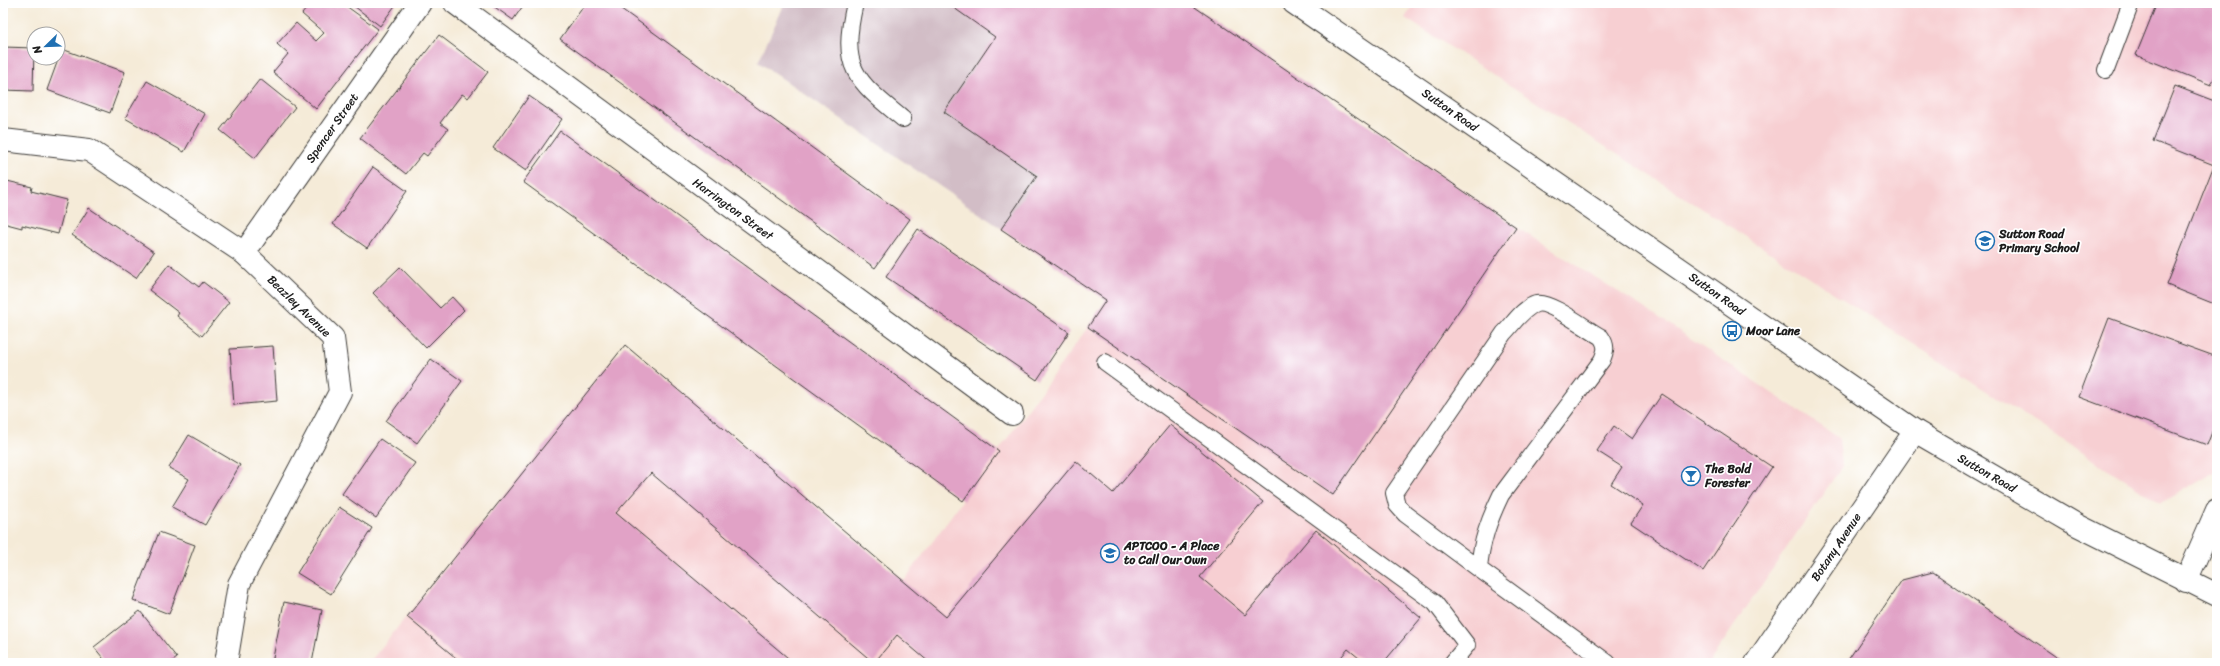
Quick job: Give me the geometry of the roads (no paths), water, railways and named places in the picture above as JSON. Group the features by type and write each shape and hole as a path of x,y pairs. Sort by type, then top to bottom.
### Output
{"main road":[{"name":"Spencer Street","path":"244,253 420,3"},
{"name":"Harrington Street","path":"455,3 1012,414"},
{"name":"Sutton Road","path":"1294,3 1915,430 2077,525 2217,595"},
{"name":"Beazley Avenue","path":"3,140 89,150 244,253 333,338 340,392 239,584 226,663"},
{"name":"Botany Avenue","path":"1756,663 1915,430"},
{"path":"2186,580 2217,510"}],"lane":[{"path":"854,3 848,40 849,59 868,90 903,119"},
{"path":"2106,70 2131,3"},
{"path":"1478,569 1481,545 1489,521 1501,496 1602,360 1606,349 1606,344 1601,337 1547,304 1534,304 1523,312 1504,333 1394,494 1397,505 1405,514 1478,569 1608,663"},
{"path":"1104,362 1436,603 1467,645 1452,663"}],"place":[{"name":"Sutton Road Primary School","path":"1985,241"},
{"name":"Moor Lane","path":"1732,331"},
{"name":"The Bold Forester","path":"1691,476"},
{"name":"APTCOO - A Place to Call Our Own","path":"1110,553"}]}
